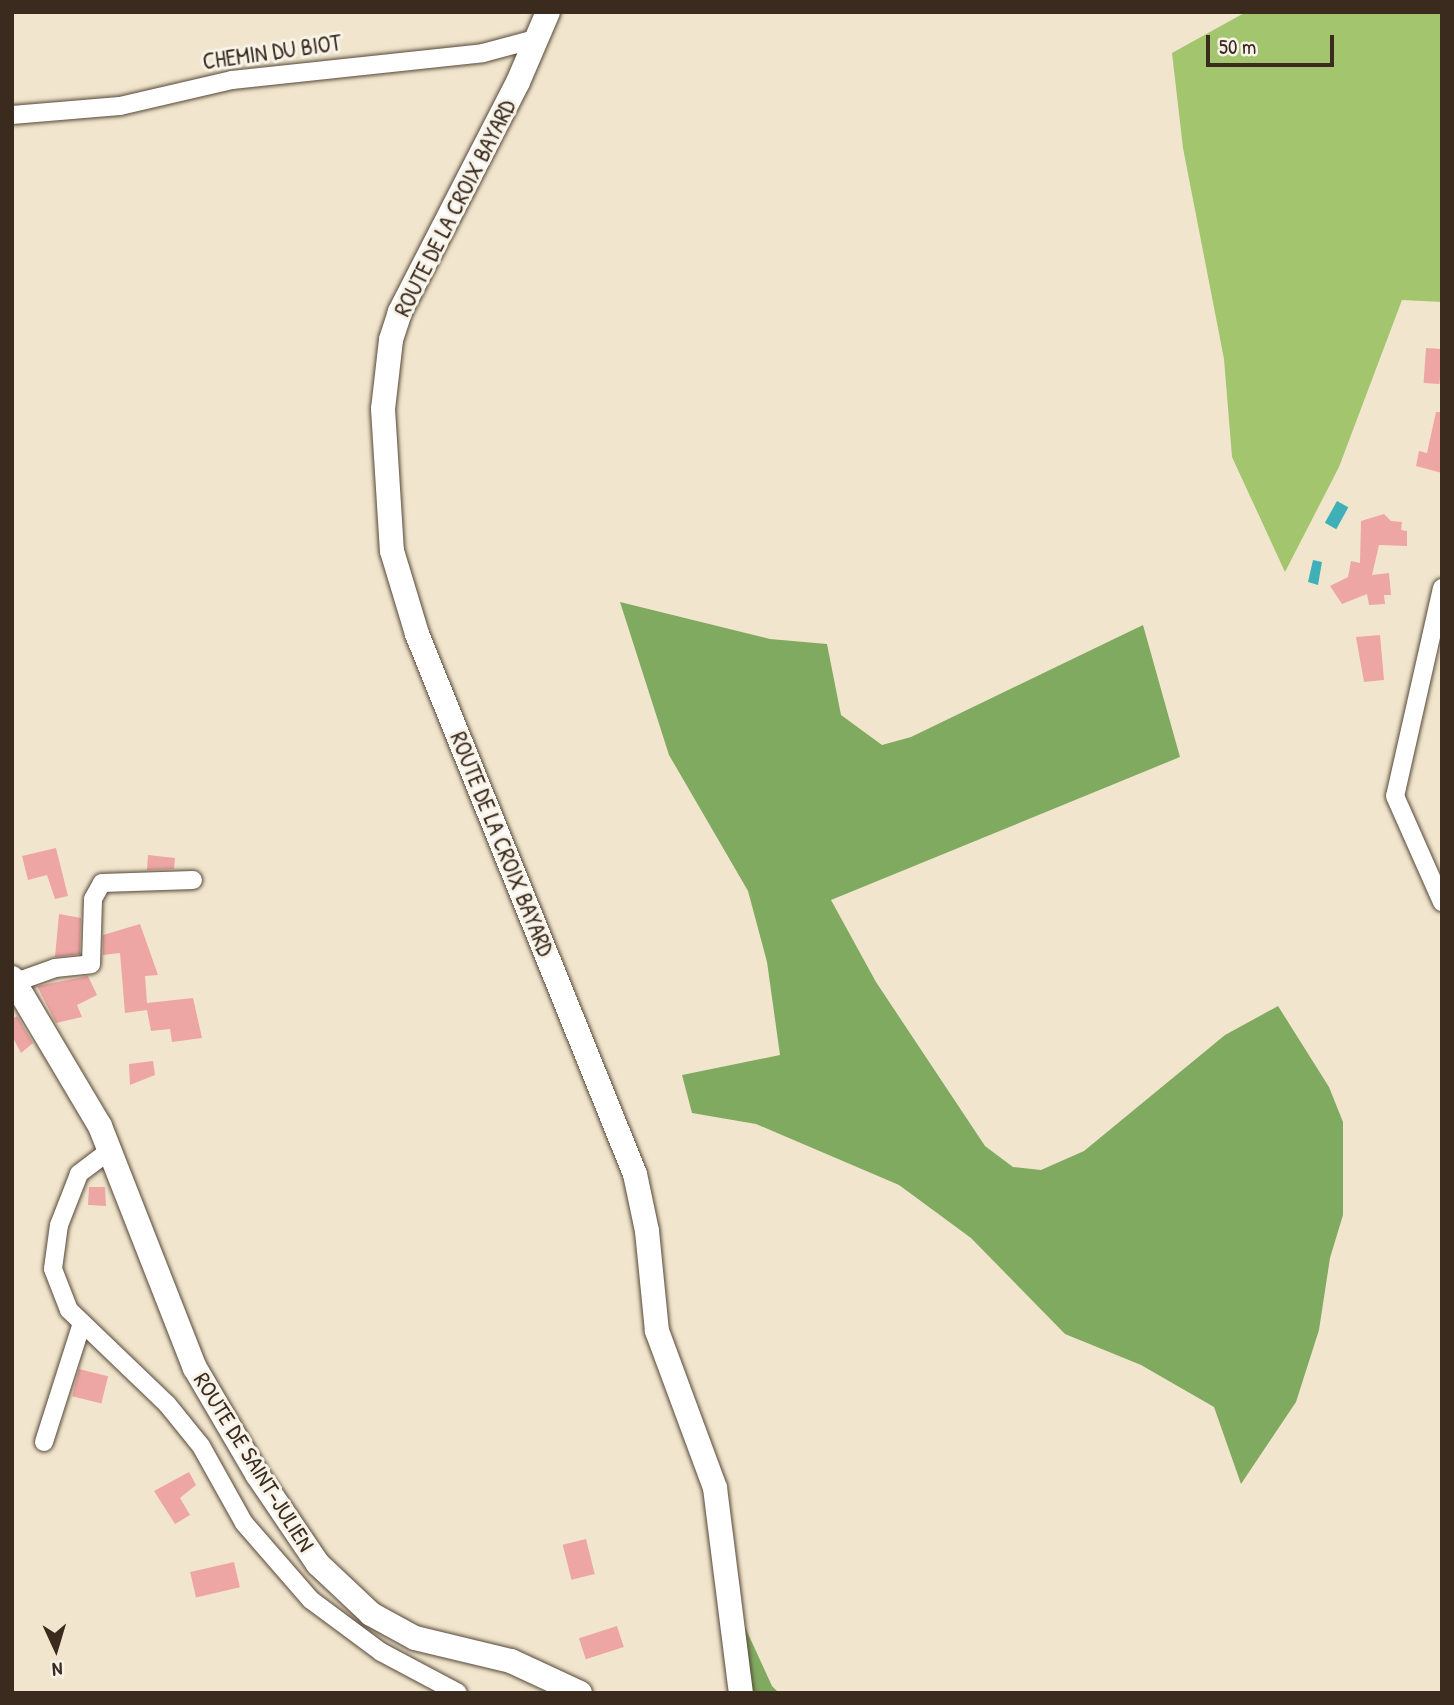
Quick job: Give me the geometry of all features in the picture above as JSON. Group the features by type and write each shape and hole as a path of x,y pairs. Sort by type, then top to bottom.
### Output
{"main road":[{"name":"ROUTE DE LA CROIX BAYARD","path":"548,12 539,38 400,312 391,340 383,409 392,551 417,634 635,1174 647,1231 657,1331 715,1488 741,1693"},
{"name":"ROUTE DE SAINT-JULIEN","path":"14,980 109,1151 195,1368 257,1474 318,1564 371,1614 415,1638 511,1661 580,1693"}],"street":[{"name":"CHEMIN DU BIOT","path":"12,115 120,106 232,80 483,53 539,38"},
{"path":"1442,587 1395,796 1442,902"},
{"path":"14,980 55,968 90,964 93,899 102,883 193,880"},
{"path":"109,1151 79,1174 59,1225 53,1269 69,1310 167,1404 201,1446 243,1523 311,1600 381,1652 458,1693"},
{"path":"44,1442 82,1323"}],"green space":[{"path":"1246,12 1442,12 1442,302 1402,300 1339,467 1285,572 1232,457 1224,359 1183,148 1172,53"},
{"path":"620,602 770,639 827,644 841,715 882,745 911,737 1143,625 1180,757 831,900 876,982 985,1146 1013,1167 1041,1170 1084,1151 1225,1035 1278,1006 1329,1087 1343,1122 1343,1215 1330,1258 1319,1330 1296,1402 1241,1484 1214,1407 1141,1365 1065,1334 971,1238 899,1185 756,1124 692,1113 682,1075 780,1055 767,962 748,891 669,755"},
{"path":"743,1623 772,1686 779,1693 751,1693"}],"water":[{"path":"1337,501 1348,507 1336,529 1325,523"},
{"path":"1313,560 1322,562 1318,585 1308,582"}],"building":[{"path":"1426,348 1442,349 1440,384 1424,383"},
{"path":"1436,412 1442,412 1442,473 1416,466 1419,451 1427,453"},
{"path":"1384,514 1391,521 1402,522 1401,530 1407,531 1407,546 1379,545 1372,575 1389,573 1391,595 1384,595 1385,604 1369,605 1367,594 1342,604 1330,586 1348,577 1351,561 1360,563 1361,521"},
{"path":"1380,635 1384,680 1364,682 1356,637"},
{"path":"56,848 68,896 55,899 47,875 28,880 22,856"},
{"path":"148,855 175,858 174,869 147,870"},
{"path":"59,914 81,918 80,954 55,957"},
{"path":"140,924 158,975 145,976 147,1003 193,998 202,1038 172,1042 170,1029 151,1031 147,1010 125,1013 120,953 103,955 103,935"},
{"path":"88,976 97,995 77,1005 82,1017 56,1023 37,986"},
{"path":"17,1016 33,1043 21,1053 12,1036 12,1019"},
{"path":"153,1061 155,1075 130,1085 129,1064"},
{"path":"89,1187 105,1187 106,1206 88,1205"},
{"path":"79,1369 108,1376 101,1403 72,1396"},
{"path":"189,1472 196,1485 180,1498 190,1515 175,1524 154,1491"},
{"path":"586,1539 595,1574 571,1580 563,1545"},
{"path":"234,1562 240,1587 196,1597 190,1572"},
{"path":"617,1626 624,1647 586,1659 579,1638"}]}
